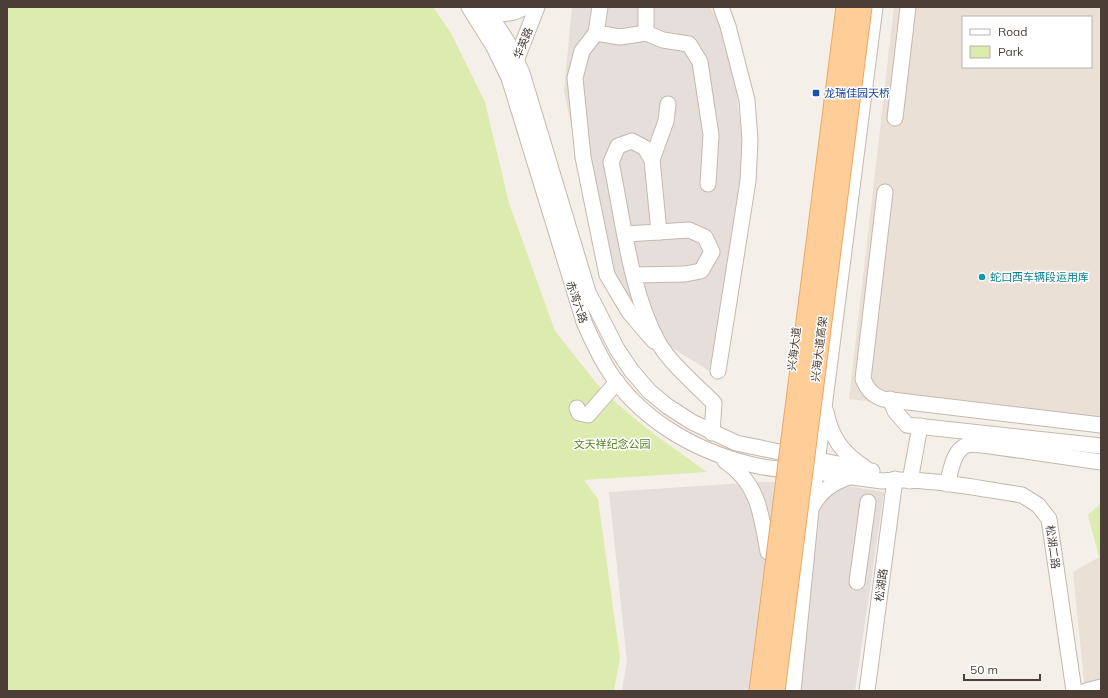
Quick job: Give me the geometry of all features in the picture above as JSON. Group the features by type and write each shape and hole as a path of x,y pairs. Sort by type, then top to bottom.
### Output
{"main road":[{"name":"兴海大道高架","path":"759,691 846,7"},
{"name":"兴海大道高架","path":"775,691 862,7"}],"street":[{"name":"赤湾六路","path":"469,7 494,47 509,78 584,322 601,358 617,382 640,408 664,427 691,443 715,453 750,464 778,469 816,465"},
{"path":"486,9 504,14 512,13 525,7"},
{"name":"华英路","path":"509,78 537,7"},
{"path":"600,7 596,33 582,51 575,78 583,158 607,275 629,312 651,340 658,343"},
{"path":"646,7 646,33"},
{"path":"718,371 747,188 750,140 747,100 728,26 721,7"},
{"name":"兴海大道","path":"750,691 839,7"},
{"path":"793,691 816,465 875,7"},
{"path":"895,118 908,7"},
{"name":"赤湾六路","path":"486,9 516,60 534,107 588,292 613,342 631,370 649,391 667,406 712,433 736,444 781,452 816,465"},
{"path":"596,33 620,37 646,33 663,40 689,44 700,62 711,135 708,184"},
{"path":"652,160 666,121 668,104"},
{"path":"659,232 652,160 645,148 632,141 618,146 611,162 637,290 658,343 714,403 712,433"},
{"path":"885,192 863,379 868,389 874,396 883,399 1101,426"},
{"path":"626,234 689,230 705,237 712,252 701,270 684,274 634,275"},
{"path":"577,408 579,414 588,415 617,382"},
{"path":"890,399 900,418 907,425 1101,446"},
{"path":"824,401 831,432 836,442 852,459 870,470"},
{"path":"910,481 920,426"},
{"path":"947,484 955,457 960,450 968,445 983,445 1101,462"},
{"path":"715,453 743,474 750,485 761,513 768,552"},
{"path":"816,465 870,470 884,473 895,480"},
{"path":"816,465 849,477 882,481 895,480"},
{"path":"811,510 824,490 838,481 849,477"},
{"name":"松湖二路","path":"895,480 947,484 1022,495 1038,505 1049,519 1074,691"},
{"name":"松湖路","path":"867,691 895,480"},
{"path":"857,582 868,502"},
{"path":"859,566 883,569"},
{"path":"1086,691 1101,687"}],"shaded area":[{"path":"572,7 710,7 731,46 745,165 711,372 645,331 593,231 564,91"},
{"name":"蛇口西车辆段运用库","path":"894,7 1101,7 1101,430 849,399"},
{"path":"758,482 830,483 884,492 855,691 622,691 627,661 609,492"},
{"path":"1101,556 1101,691 1085,691 1073,572"}],"green space":[{"name":"文天祥纪念公园","path":"7,7 433,7 451,33 485,102 509,203 555,331 597,384 614,401 651,432 707,472 584,480 598,499 620,658 614,691 7,691"},
{"path":"1101,503 1101,556 1099,557 1088,515"}],"place":[{"name":"龙瑞佳园天桥","path":"816,93"},
{"name":"蛇口西车辆段运用库","path":"982,277"}]}
